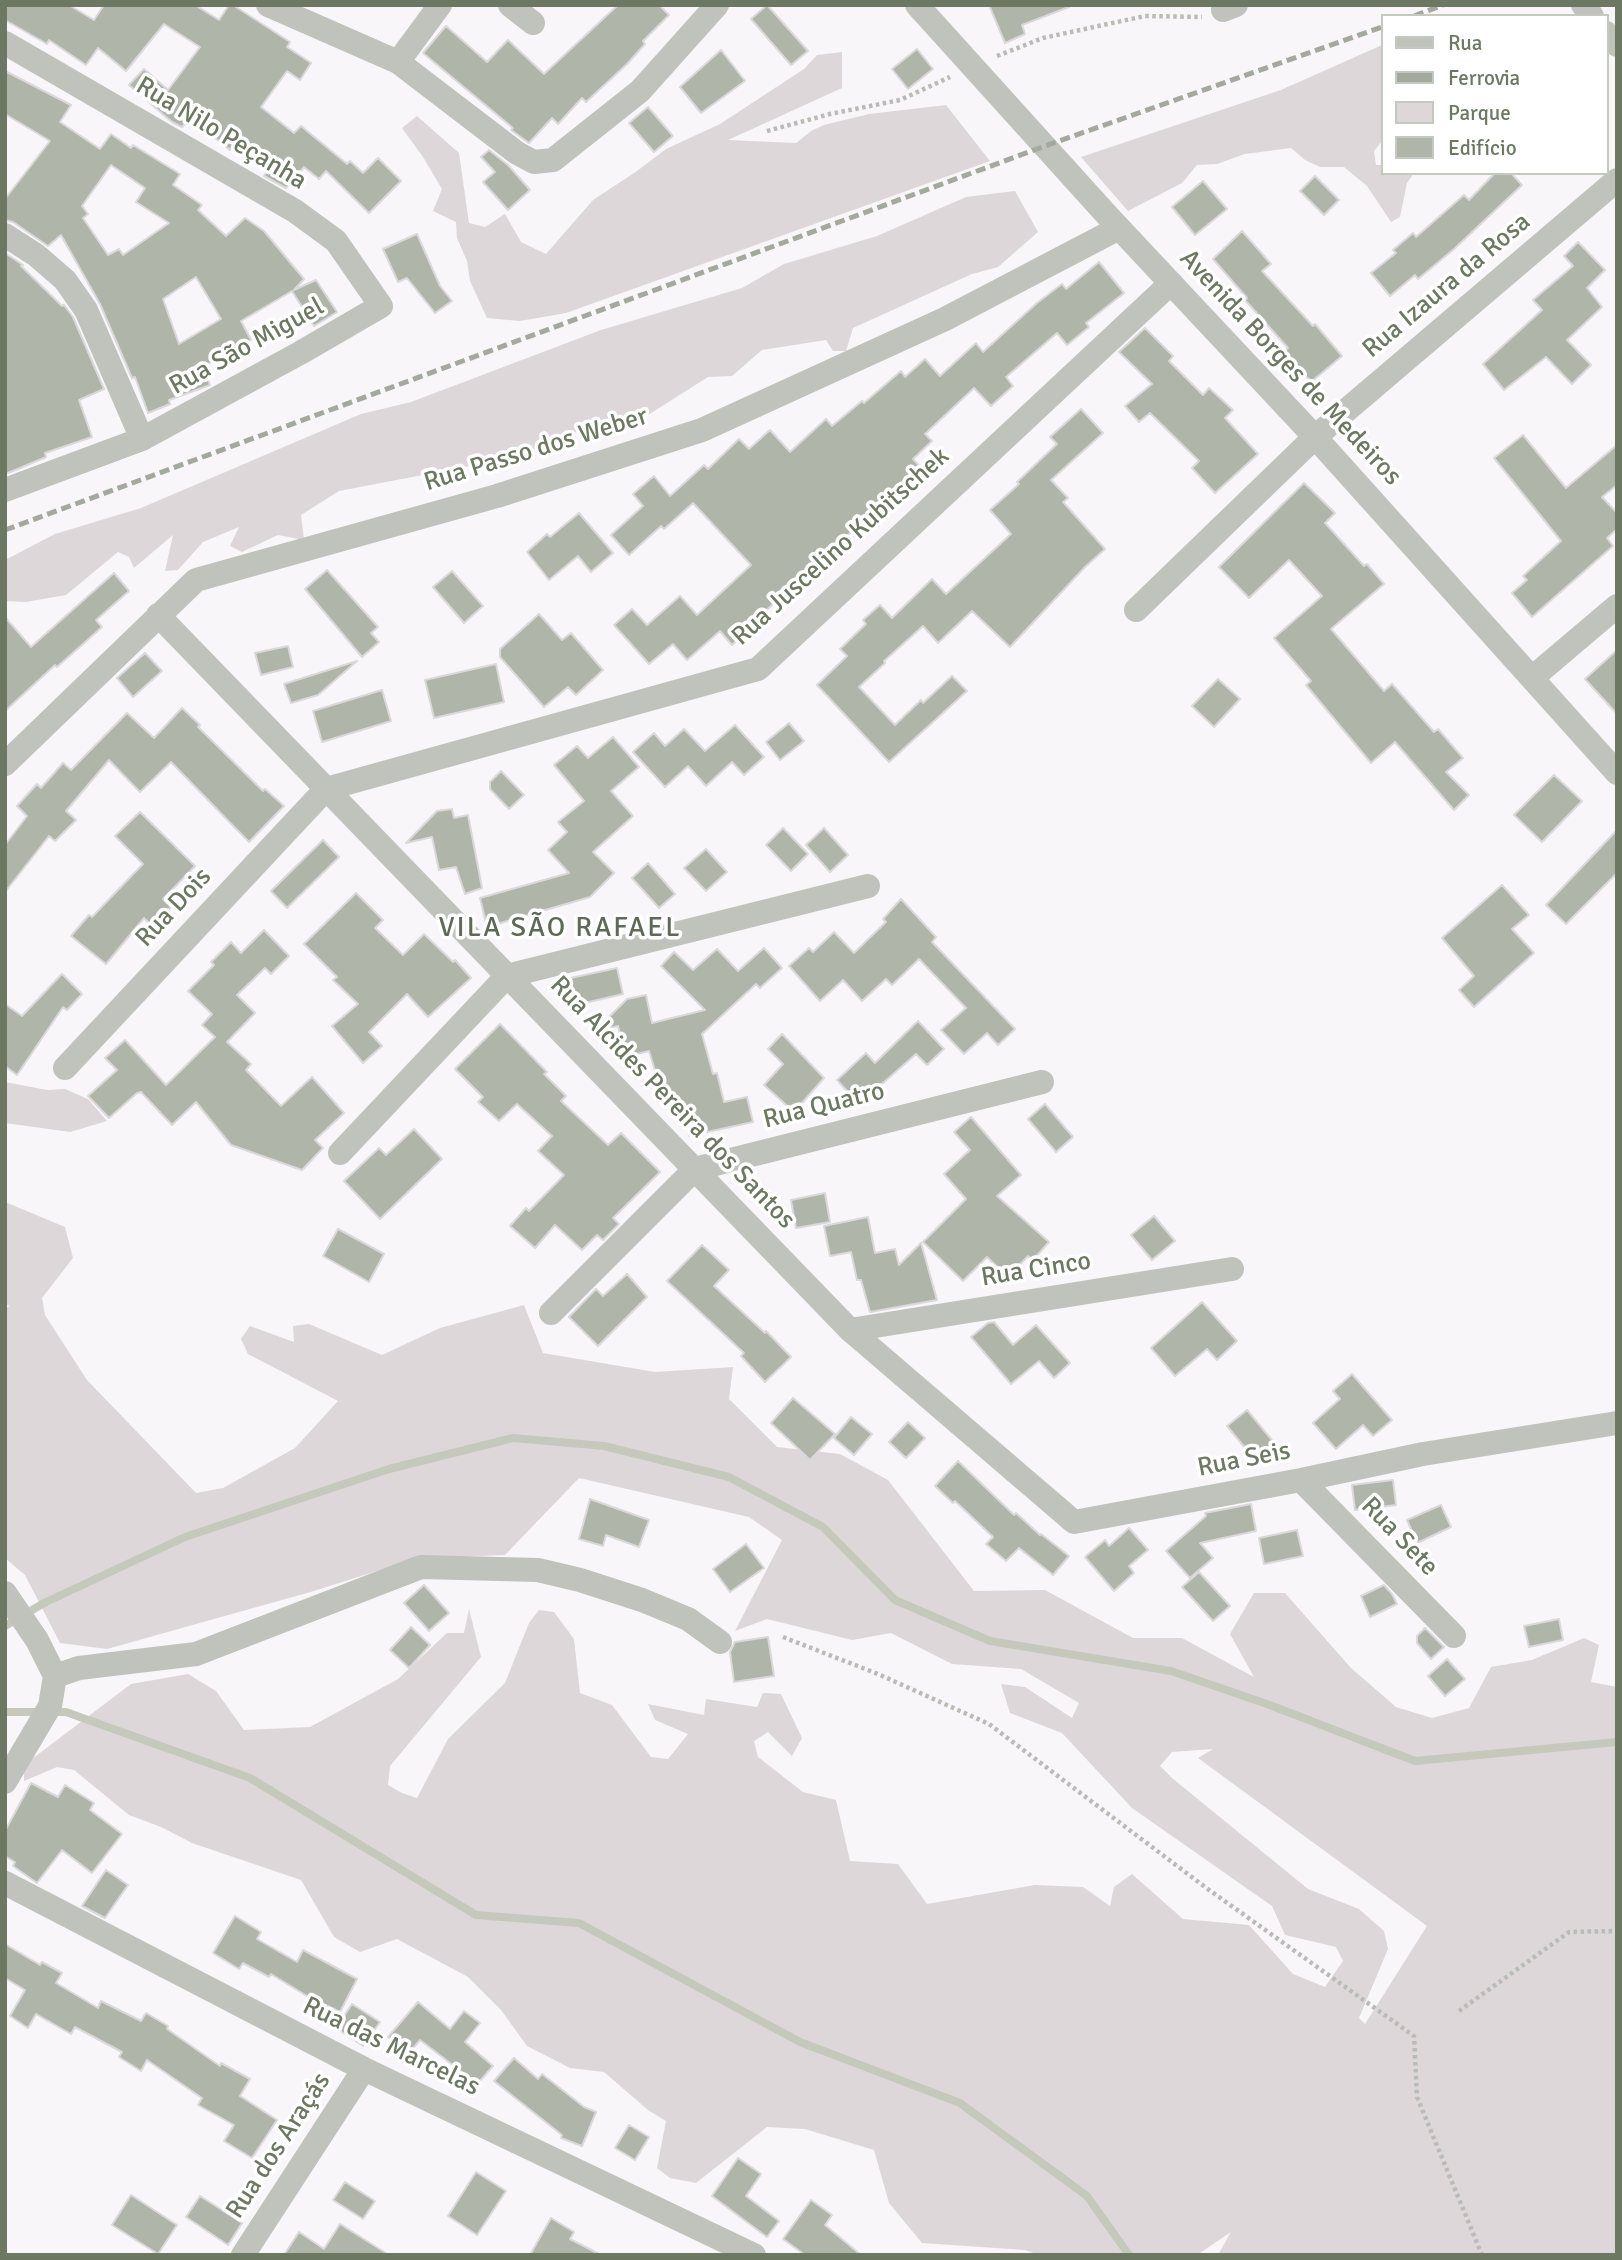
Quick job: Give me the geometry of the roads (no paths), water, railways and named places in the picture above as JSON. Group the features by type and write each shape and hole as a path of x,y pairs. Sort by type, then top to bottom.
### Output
{"street":[{"path":"268,5 398,62 517,153 534,162 553,160 640,91 706,9"},
{"path":"398,62 440,5"},
{"path":"510,5 533,23"},
{"name":"Avenida Borges de Medeiros","path":"917,5 1112,221 1315,437 1617,773"},
{"name":"Rua Nilo Peçanha","path":"5,43 295,211 336,242 381,306"},
{"name":"Rua Izaura da Rosa","path":"1136,610 1315,437 1617,180"},
{"name":"Rua Passo dos Weber","path":"5,764 196,580 497,496 702,430 945,319 1112,221"},
{"path":"5,236 36,255 65,280 86,310 142,439"},
{"name":"Rua Juscelino Kubitschek","path":"326,789 758,669 1171,284"},
{"name":"Rua São Miguel","path":"5,490 142,439 381,306"},
{"path":"1532,678 1617,606"},
{"name":"Rua Alcides Pereira dos Santos","path":"158,615 850,1330 1074,1522"},
{"name":"Rua Dois","path":"65,1068 326,789"},
{"path":"340,1153 507,976 868,886"},
{"name":"Rua Quatro","path":"695,1169 1042,1082"},
{"path":"551,1312 695,1169"},
{"name":"Rua Cinco","path":"850,1330 1232,1269"},
{"name":"Rua Seis","path":"1074,1522 1301,1480 1423,1454 1617,1423"},
{"name":"Rua Sete","path":"1301,1480 1454,1636"},
{"path":"55,1675 79,1668 196,1654 421,1567 538,1570 580,1580 642,1600 688,1619 720,1642"},
{"path":"5,1593 37,1640 55,1675 50,1706 5,1782"},
{"name":"Rua das Marcelas","path":"5,1883 364,2069 754,2255"},
{"name":"Rua dos Araçás","path":"243,2255 364,2069"}],"waterway":[{"path":"5,1626 44,1603 185,1537 389,1469 513,1438 604,1446 729,1477 823,1527 895,1600 990,1641 1171,1671 1267,1704 1415,1761 1617,1742"},
{"path":"5,1712 66,1712 250,1778 476,1915 579,1923 800,2042 960,2103 1087,2196 1129,2255"}],"railway":[{"path":"1419,14 1443,5"},
{"path":"5,530 1045,146 1380,28"}],"district":[{"name":"VILA SÃO RAFAEL","path":"560,929"}]}
